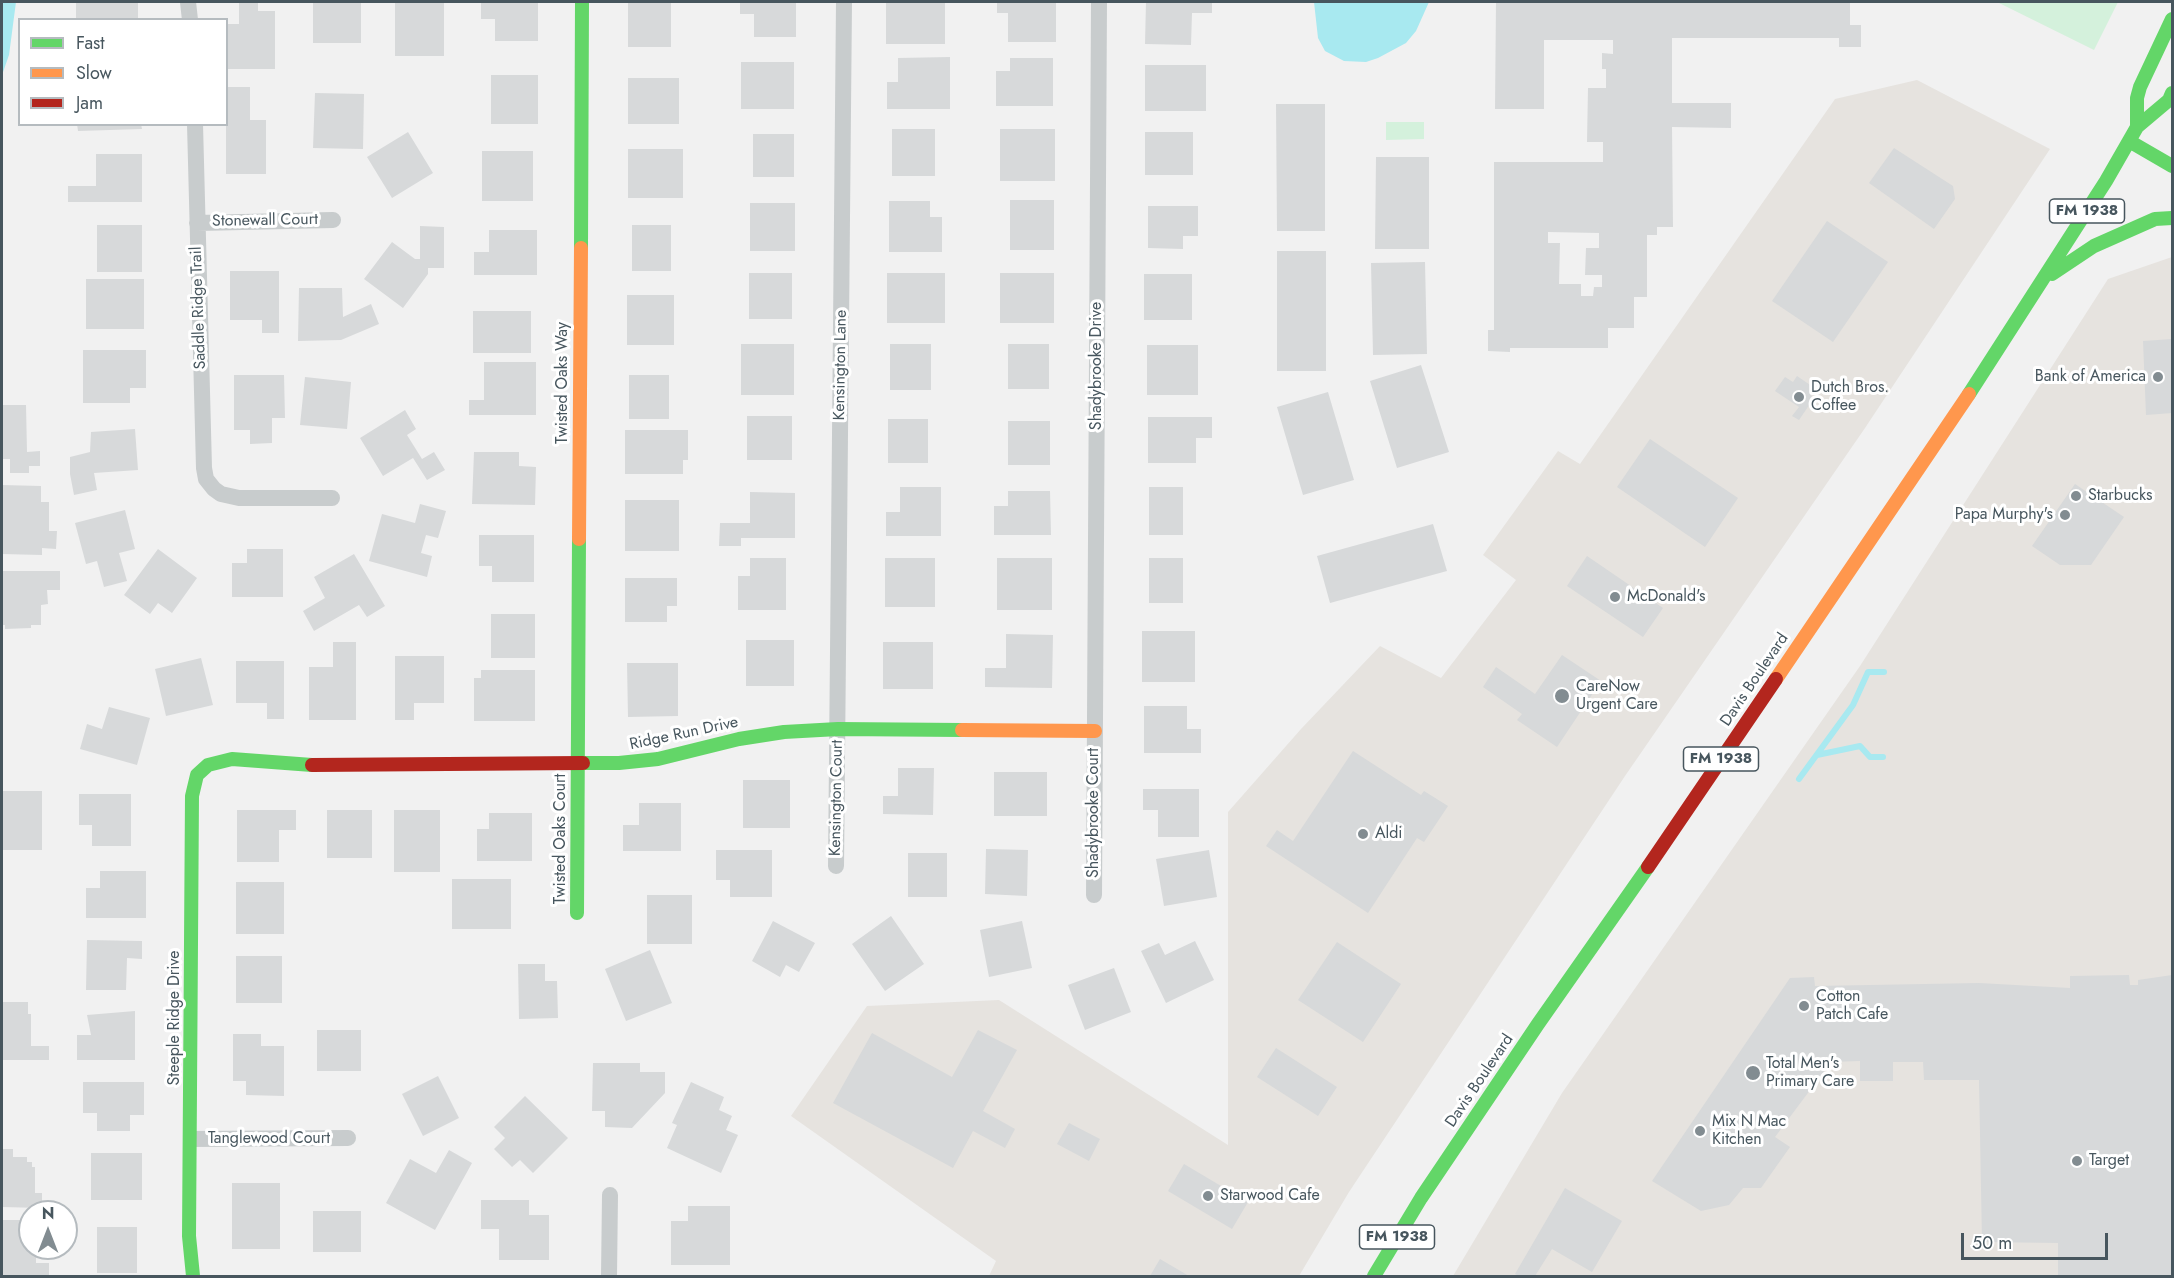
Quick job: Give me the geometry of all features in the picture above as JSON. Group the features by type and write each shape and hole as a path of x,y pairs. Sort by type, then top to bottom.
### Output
{"street":[{"path":"188,2 190,18"},
{"name":"Twisted Oaks Way","path":"577,764 582,2"},
{"name":"Kensington Lane","path":"838,729 844,2"},
{"name":"Shadybrooke Drive","path":"1095,730 1099,2"},
{"name":"Davis Boulevard","path":"2137,127 2137,98 2140,87 2172,19"},
{"name":"Davis Boulevard","path":"1374,1276 1421,1198 1538,1024 1651,863 1994,357 2137,127 2164,105 2172,93"},
{"name":"Saddle Ridge Trail","path":"195,126 204,468 207,479 221,494 239,498 332,498"},
{"path":"2129,141 2172,166"},
{"path":"2044,279 2094,246 2155,219 2172,218"},
{"name":"Stonewall Court","path":"197,223 333,220"},
{"name":"Ridge Run Drive","path":"208,765 232,759 297,765 619,763 658,759 772,733 838,729 1095,730"},
{"name":"Kensington Court","path":"836,866 838,729"},
{"name":"Shadybrooke Court","path":"1094,895 1095,730"},
{"name":"Twisted Oaks Court","path":"577,764 577,913"},
{"name":"Steeple Ridge Drive","path":"193,1276 189,1236 192,796 197,775 208,765"},
{"name":"Tanglewood Court","path":"191,1139 348,1138"},
{"path":"609,1276 610,1195"}],"shaded area":[{"path":"1917,80 2050,149 1865,428 1625,776 1349,1192 1299,1276 989,1276 996,1261 791,1116 867,1006 999,1000 1228,1145 1228,812 1301,729 1380,646 1441,678 1516,580 1483,555 1558,451 1580,464 1835,99"},
{"path":"2172,257 2172,1276 1453,1276 1562,1093 1860,666 2108,279"}],"green space":[{"path":"1997,2 2118,2 2094,50"},
{"path":"1386,122 1424,122 1424,139 1386,140"}],"water":[{"path":"2,2 16,2 9,55 2,75"},
{"path":"1314,2 1429,2 1416,31 1406,43 1366,62 1344,61 1325,51 1318,38"}],"building":[{"path":"76,2 138,2 138,18 76,18"},
{"path":"239,2 258,2 258,11 275,11 275,69 228,69 228,24 239,24"},
{"path":"313,2 361,2 361,43 313,43"},
{"path":"395,2 444,2 444,56 395,56"},
{"path":"481,2 538,2 538,41 495,41 495,19 481,19"},
{"path":"628,2 671,2 671,47 628,47"},
{"path":"740,2 796,2 796,37 754,37 754,14 740,14"},
{"path":"886,2 945,2 945,44 886,44"},
{"path":"997,2 1056,2 1056,42 1008,42 1008,13 997,13"},
{"path":"1146,2 1212,2 1212,13 1192,13 1191,45 1145,44"},
{"path":"1496,2 1850,2 1850,25 1861,25 1861,47 1839,47 1839,38 1672,38 1672,103 1731,103 1731,128 1672,127 1673,227 1657,227 1657,235 1647,235 1647,297 1634,297 1634,328 1608,328 1608,348 1510,348 1510,352 1488,351 1488,330 1494,330 1494,162 1603,162 1603,142 1587,142 1588,88 1606,88 1606,69 1602,69 1602,53 1613,54 1613,40 1544,40 1544,109 1495,109","holes":["1548,232 1599,233 1599,248 1586,248 1585,275 1602,275 1602,287 1594,287 1593,296 1581,296 1581,284 1559,284 1560,243 1548,243"]},
{"path":"950,57 950,109 887,109 887,82 898,82 898,58"},
{"path":"1010,58 1053,58 1053,106 996,106 996,71 1010,71"},
{"path":"741,62 794,62 794,109 741,109"},
{"path":"1145,65 1206,65 1206,111 1145,111"},
{"path":"491,75 538,75 538,124 491,124"},
{"path":"628,78 679,78 679,124 628,124"},
{"path":"228,87 250,87 250,120 266,120 266,174 226,174"},
{"path":"315,93 364,94 363,149 313,148"},
{"path":"1276,104 1325,104 1325,231 1277,231"},
{"path":"77,126 141,126 142,129 78,131"},
{"path":"892,129 935,129 935,176 892,176"},
{"path":"1000,129 1055,129 1055,181 1000,181"},
{"path":"408,132 433,173 392,198 367,157"},
{"path":"1145,132 1193,132 1193,175 1145,175"},
{"path":"753,134 794,134 794,177 753,177"},
{"path":"1894,148 1953,186 1955,199 1934,229 1869,183"},
{"path":"628,149 683,149 683,198 628,198"},
{"path":"482,151 533,151 533,201 482,201"},
{"path":"96,154 142,154 142,202 68,202 68,186 96,186"},
{"path":"1376,157 1429,157 1429,249 1375,249"},
{"path":"1010,200 1054,200 1054,250 1010,250"},
{"path":"889,201 930,201 930,217 942,217 942,252 889,252"},
{"path":"750,203 795,203 795,251 750,251"},
{"path":"1148,206 1198,206 1198,236 1183,236 1183,249 1148,248"},
{"path":"1827,221 1888,262 1833,342 1772,301"},
{"path":"97,225 142,225 142,272 97,272"},
{"path":"632,225 671,225 671,271 632,271"},
{"path":"420,226 444,227 444,268 428,268 428,274 403,308 364,279 392,242 415,259 420,259"},
{"path":"489,230 537,230 537,275 474,275 474,252 489,252"},
{"path":"1277,251 1326,251 1326,371 1277,371"},
{"path":"1425,262 1427,354 1373,355 1371,263"},
{"path":"230,271 279,271 279,333 262,333 262,320 230,320"},
{"path":"749,273 792,273 792,319 749,319"},
{"path":"887,273 945,273 945,323 887,323"},
{"path":"1000,273 1054,273 1054,323 1000,323"},
{"path":"1144,274 1192,274 1192,320 1144,320"},
{"path":"86,279 144,279 144,329 86,329"},
{"path":"299,288 342,288 343,317 371,304 379,324 341,340 298,341"},
{"path":"627,295 674,295 674,345 627,345"},
{"path":"473,311 531,311 531,353 473,353"},
{"name":"Bank of America","path":"2172,339 2172,413 2146,415 2143,341"},
{"path":"741,344 794,344 794,395 741,395"},
{"path":"890,344 931,344 931,390 890,390"},
{"path":"1008,344 1049,344 1049,389 1008,389"},
{"path":"1147,345 1198,345 1198,395 1147,395"},
{"path":"83,350 146,350 146,388 130,388 130,403 83,403"},
{"path":"484,362 536,362 536,415 469,415 469,400 484,400"},
{"path":"1421,365 1449,452 1397,468 1370,381"},
{"path":"234,375 284,375 285,418 272,418 272,443 250,444 250,430 234,430"},
{"path":"629,375 669,375 669,419 629,419"},
{"name":"Dutch Bros. Coffee","path":"1797,376 1816,389 1811,396 1814,398 1799,420 1792,416 1799,407 1775,391 1785,377 1793,382"},
{"path":"305,377 351,382 347,429 300,425"},
{"path":"1328,392 1354,480 1303,495 1277,407"},
{"path":"2,405 26,405 27,452 40,451 40,466 29,466 29,473 10,473 10,459 2,459"},
{"path":"405,410 416,429 407,435 422,459 434,452 445,470 427,480 413,458 383,476 360,438"},
{"path":"747,416 792,416 792,460 747,460"},
{"path":"1148,417 1212,417 1212,438 1196,438 1196,463 1148,463"},
{"path":"888,419 928,419 928,463 888,463"},
{"path":"1008,421 1050,421 1050,465 1008,465"},
{"path":"135,429 138,470 94,473 97,490 74,495 70,457 90,452 91,432"},
{"path":"625,430 688,430 688,460 683,460 683,474 625,474"},
{"path":"1650,439 1738,498 1705,547 1617,487"},
{"path":"474,452 519,452 519,466 536,467 535,505 472,504"},
{"path":"2075,484 2124,517 2091,565 2060,565 2032,546"},
{"path":"2,485 41,486 41,502 49,502 49,531 57,531 56,549 42,548 42,555 2,554"},
{"path":"900,487 941,487 941,536 886,536 886,512 900,512"},
{"path":"1149,487 1183,487 1183,535 1149,535"},
{"path":"1008,491 1050,491 1051,535 994,535 994,506 1008,506"},
{"path":"750,492 795,493 795,538 741,538 741,546 719,546 720,523 750,523"},
{"path":"625,500 679,500 679,551 625,551"},
{"path":"420,504 446,511 438,538 426,535 421,553 432,556 427,577 369,561 382,514 415,523"},
{"path":"125,510 135,549 119,553 127,581 104,587 97,561 86,564 75,523"},
{"path":"1433,524 1447,571 1330,603 1317,556"},
{"path":"479,535 534,535 534,582 492,582 492,566 479,566"},
{"path":"158,549 197,578 172,613 158,603 150,614 124,595"},
{"path":"247,549 283,549 283,597 232,597 232,563 247,563"},
{"path":"354,554 385,606 367,617 359,605 314,631 303,611 325,598 314,577"},
{"name":"McDonald's","path":"1587,556 1663,608 1643,637 1567,586"},
{"path":"750,558 786,558 786,610 738,610 738,576 750,576"},
{"path":"885,558 935,558 935,607 885,607"},
{"path":"997,558 1052,558 1052,610 997,610"},
{"path":"1149,558 1183,558 1183,603 1149,603"},
{"path":"2,571 60,571 60,590 47,590 48,604 41,605 41,625 31,625 31,628 5,629 5,625 2,625"},
{"path":"625,578 677,578 677,606 667,606 667,622 625,622"},
{"path":"491,614 535,614 535,658 491,658"},
{"path":"1142,631 1195,631 1195,682 1142,682"},
{"path":"1006,634 1053,635 1052,688 985,687 985,668 1006,668"},
{"path":"746,640 794,640 794,686 746,686"},
{"path":"333,642 356,642 356,720 309,720 309,667 333,667"},
{"path":"883,642 933,642 933,689 883,689"},
{"path":"1562,655 1601,681 1557,747 1517,720 1522,714 1483,687 1496,667 1535,694"},
{"path":"395,656 444,656 444,703 414,703 414,720 395,720"},
{"path":"201,658 213,705 166,716 155,669"},
{"path":"236,661 284,661 284,719 267,719 267,703 236,703"},
{"path":"627,663 678,663 678,716 628,717"},
{"path":"481,670 535,670 535,721 474,721 474,678 481,678"},
{"path":"1144,706 1187,706 1187,729 1201,729 1201,753 1144,753"},
{"path":"109,707 150,718 137,765 80,749 87,724 102,729"},
{"name":"Aldi","path":"1353,751 1421,795 1424,791 1448,806 1424,842 1417,838 1368,913 1266,846 1277,830 1293,841"},
{"path":"898,768 934,768 933,815 883,814 883,796 898,796"},
{"path":"994,772 1047,772 1047,816 994,816"},
{"path":"743,780 790,780 790,828 743,828"},
{"path":"1143,789 1199,789 1199,837 1158,837 1158,810 1143,810"},
{"path":"2,791 42,791 42,850 2,850"},
{"path":"79,794 131,794 131,846 92,846 92,825 79,825"},
{"path":"639,803 681,803 681,851 623,851 623,825 639,825"},
{"path":"237,810 296,810 296,830 279,830 279,862 237,862"},
{"path":"327,810 372,810 372,858 327,858"},
{"path":"394,810 440,810 440,872 394,872"},
{"path":"489,813 532,813 532,861 477,861 477,829 489,829"},
{"path":"986,849 1028,850 1027,896 985,894"},
{"path":"716,850 772,850 772,897 730,897 730,880 716,880"},
{"path":"1209,850 1217,897 1164,906 1156,859"},
{"path":"908,853 947,853 947,897 908,897"},
{"path":"100,871 146,871 146,918 86,918 86,888 100,888"},
{"path":"452,879 511,879 511,929 452,929"},
{"path":"236,882 284,882 284,934 236,934"},
{"path":"647,895 692,895 692,944 647,944"},
{"path":"891,916 924,964 885,991 852,944"},
{"path":"773,921 815,943 799,972 786,965 780,977 752,961"},
{"path":"1022,921 1032,968 989,977 980,930"},
{"path":"87,940 142,941 142,959 127,958 126,990 86,990"},
{"path":"1195,941 1214,980 1166,1003 1141,951 1159,943 1165,955"},
{"path":"1337,942 1401,984 1363,1042 1298,1000"},
{"path":"650,950 672,1003 626,1021 605,969"},
{"path":"236,956 282,956 282,1003 236,1003"},
{"path":"518,964 545,964 545,981 557,981 558,1018 519,1019"},
{"path":"1114,968 1131,1012 1085,1030 1068,985"},
{"name":"Target","path":"2129,975 2130,985 2138,985 2138,980 2172,975 2172,1276 2058,1276 2058,1243 1982,1242 1979,1080 1924,1080 1923,1062 1893,1062 1893,1081 1860,1081 1860,1061 1831,1062 1775,1137 1790,1147 1761,1188 1743,1188 1729,1205 1701,1211 1652,1181 1790,978 1814,977 1815,986 1979,983 2070,988 2070,976"},
{"path":"2,1002 28,1002 28,1014 31,1014 31,1046 49,1046 49,1060 3,1060"},
{"path":"135,1011 135,1060 77,1060 77,1035 91,1035 87,1015"},
{"path":"317,1030 361,1030 361,1071 317,1071"},
{"path":"978,1030 1017,1050 983,1111 1015,1129 1005,1148 973,1131 953,1168 833,1103 872,1033 952,1077"},
{"path":"233,1034 261,1034 261,1046 284,1046 284,1096 246,1095 246,1081 233,1081"},
{"path":"1276,1048 1337,1087 1318,1116 1257,1077"},
{"path":"593,1063 640,1063 640,1072 665,1072 665,1093 632,1128 605,1127 605,1111 592,1111"},
{"path":"438,1076 459,1118 423,1136 402,1094"},
{"path":"83,1082 144,1082 144,1115 130,1115 130,1131 97,1131 97,1113 83,1113"},
{"path":"691,1082 724,1097 719,1110 732,1116 726,1130 738,1135 721,1173 667,1148 677,1125 672,1123"},
{"path":"525,1096 568,1138 533,1173 520,1160 512,1167 494,1149 505,1138 494,1127"},
{"path":"1069,1123 1100,1139 1089,1161 1057,1144"},
{"path":"2,1149 13,1149 13,1157 27,1157 27,1162 32,1162 32,1167 35,1167 35,1193 42,1193 42,1200 18,1200 18,1207 2,1207"},
{"path":"449,1150 472,1163 435,1230 386,1203 410,1159 436,1173"},
{"path":"91,1153 142,1153 142,1200 91,1200"},
{"name":"Starwood Cafe","path":"1184,1164 1248,1202 1232,1229 1168,1191"},
{"path":"232,1183 280,1183 280,1249 232,1249"},
{"path":"1565,1188 1622,1221 1592,1272 1552,1249 1535,1276 1515,1274"},
{"path":"481,1200 529,1200 529,1215 549,1215 549,1260 499,1260 499,1229 481,1229"},
{"path":"688,1206 730,1206 730,1265 671,1265 671,1221 688,1221"},
{"path":"313,1211 361,1211 361,1252 313,1252"},
{"path":"2,1220 18,1220 18,1260 49,1263 49,1276 2,1276"},
{"path":"97,1227 137,1227 137,1273 97,1273"},
{"path":"1160,1259 1189,1276 1150,1276"}],"waterway":[{"path":"1799,779 1853,705 1868,672 1884,672"},
{"path":"1817,755 1860,746 1870,757 1883,757"}],"traffic: fast":[{"path":"581,248 582,2"},
{"path":"2137,127 2137,98 2140,87 2172,19"},
{"path":"1969,394 2106,181 2137,127 2169,100 2172,93"},
{"path":"2129,141 2172,166"},
{"path":"2052,274 2094,246 2155,219 2172,218"},
{"path":"577,913 579,539"},
{"path":"583,763 619,763 658,759 739,739 784,732 838,729 962,730"},
{"path":"193,1276 189,1236 192,796 197,775 208,765 232,759 312,765"},
{"path":"1374,1276 1421,1198 1538,1024 1648,867"}],"traffic: slow":[{"path":"579,539 581,248"},
{"path":"1776,679 1969,394"},
{"path":"962,730 1095,731"}],"traffic: jam":[{"path":"1648,867 1776,679"},
{"path":"312,765 583,763"}],"place":[{"name":"Bank of America","path":"2158,377"},
{"name":"Dutch Bros. Coffee","path":"1799,397"},
{"name":"Starbucks","path":"2076,496"},
{"name":"Papa Murphy's","path":"2065,515"},
{"name":"McDonald's","path":"1615,597"},
{"name":"CareNow Urgent Care","path":"1562,696"},
{"name":"Aldi","path":"1363,834"},
{"name":"Cotton Patch Cafe","path":"1804,1006"},
{"name":"Total Men's Primary Care","path":"1753,1073"},
{"name":"Mix N Mac Kitchen","path":"1700,1131"},
{"name":"Target","path":"2077,1161"},
{"name":"Starwood Cafe","path":"1208,1196"}]}
